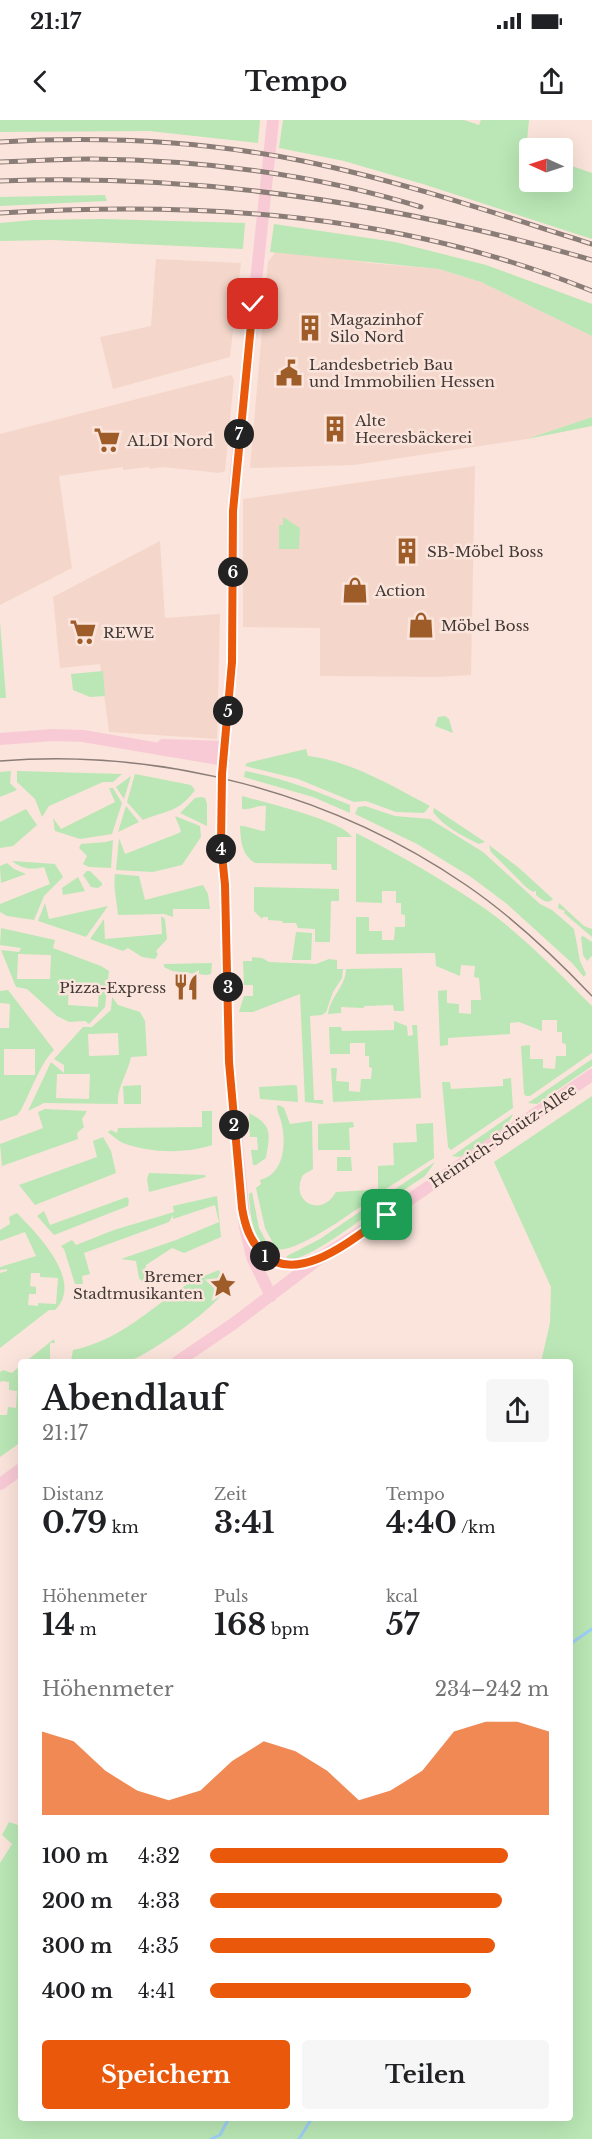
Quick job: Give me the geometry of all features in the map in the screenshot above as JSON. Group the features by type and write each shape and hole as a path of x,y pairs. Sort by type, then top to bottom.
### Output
{"main road":[{"path":"271,1296 252,1257 245,1227 229,1062 225,885 221,845 224,754 232,662 233,511 273,120"},
{"path":"0,739 53,735 83,736 147,747 224,754"},
{"name":"Heinrich-Schütz-Allee","path":"181,1359 271,1296 320,1258 592,1075"},
{"path":"245,1227 260,1251 269,1259 280,1264 301,1265 320,1258"},
{"path":"0,1484 18,1471"}],"shaded area":[{"path":"277,250 370,263 439,269 481,282 592,336 592,417 527,439 354,465 250,468 268,262"},
{"path":"156,259 241,263 230,357 113,389 100,337 151,326"},
{"path":"231,375 234,379 225,471 219,473 163,467 123,470 123,467 59,476 72,568 0,605 0,434"},
{"path":"475,466 471,675 320,676 320,628 243,627 243,499"},
{"path":"160,541 165,618 220,614 217,739 109,732 100,664 60,668 53,597"}],"green space":[{"path":"0,120 260,120 258,143 149,131 0,132"},
{"path":"283,120 464,120 479,125 481,120 529,120 527,138 519,138 519,192 573,192 573,166 592,173 592,239 344,161 279,148"},
{"path":"105,195 107,201 0,206 0,197"},
{"path":"103,219 245,223 243,249 53,240 0,241 0,223"},
{"path":"274,224 395,242 486,265 592,304 592,336 481,282 439,269 270,252"},
{"path":"592,417 592,426 527,439"},
{"path":"283,517 300,528 299,549 279,549 279,525 283,525"},
{"path":"0,622 6,698 0,698"},
{"path":"103,671 105,696 90,697 73,690 71,674"},
{"path":"445,716 449,719 453,733 435,726 438,717"},
{"path":"306,749 308,756 355,769 430,806 424,813 396,812 366,801 354,802 298,779 245,766 247,763"},
{"path":"11,771 10,783 17,790 0,797 0,772"},
{"path":"17,771 122,774 113,782 103,782 49,806 42,817 35,799 17,782"},
{"path":"245,771 286,781 350,805 350,813 313,797 244,777"},
{"path":"135,774 191,785 195,790 183,803 172,810 143,820 127,802"},
{"path":"131,776 124,799 116,787"},
{"path":"109,788 113,788 122,803 112,834 80,839 55,831 53,818 61,829 115,802"},
{"path":"242,796 302,813 346,831 352,837 337,837 337,870 332,870 331,864 255,863 247,856 243,847 240,826 265,831 266,806 242,809"},
{"path":"195,798 205,798 207,804 207,826 180,813"},
{"path":"126,806 139,822 118,832"},
{"path":"365,806 395,816 430,819 483,852 540,904 552,910 574,929 580,961 586,974 584,977 572,963 507,904 471,877 417,844 355,814 358,807"},
{"path":"434,808 485,842 479,844 454,831 437,817 433,812"},
{"path":"26,809 37,825 13,846 0,848 0,822"},
{"path":"175,816 200,826 201,837 182,865 153,872 116,870 119,838 125,854 179,833 181,831"},
{"path":"356,833 423,869 471,899 515,932 541,956 592,1006 592,1053 530,1096 526,1096 521,1046 530,1045 530,1059 543,1059 543,1068 555,1069 556,1056 566,1056 566,1044 562,1043 562,1032 557,1032 557,1020 542,1020 542,1031 519,1022 510,1023 510,1034 448,1038 448,1045 440,1046 438,991 447,990 447,1003 459,1004 459,1013 471,1014 471,1000 481,1000 479,978 474,977 475,966 461,965 460,976 436,966 435,953 356,954 356,917 369,917 369,931 382,931 382,940 394,940 395,927 405,927 405,915 401,914 401,903 396,903 396,891 382,891 382,903 356,902"},
{"path":"113,840 111,868 89,867 83,864 87,856 79,848 81,844"},
{"path":"489,845 553,899 544,901 536,895 536,891 533,892 527,888 491,852"},
{"path":"12,861 55,864 63,877 44,896 34,920 7,916 0,912 0,904 50,884 44,867 27,868"},
{"path":"7,863 26,874 1,883 0,866"},
{"path":"90,871 102,885 98,888 91,887 83,875"},
{"path":"115,874 139,876 145,900 203,885 208,894 210,909 173,909 173,917 164,914 118,915"},
{"path":"78,877 85,891 63,895 62,888"},
{"path":"254,887 339,889 339,901 331,901 330,942 315,942 315,929 298,928 296,923 268,920 268,917 262,919 254,911"},
{"path":"45,903 49,919 108,906 86,937 38,921"},
{"path":"559,903 584,926 592,929 592,937 564,913 565,911 558,908"},
{"path":"161,916 165,919 167,939 156,951 158,954 155,959 142,957 128,948 123,951 90,939 104,919 105,941 105,939 162,934"},
{"path":"1,928 55,940 53,948 101,966 109,971 105,1007 89,1024 85,1021 69,1022 57,1016 27,989 16,987 1,950 19,952 21,948 0,945","holes":["18,954 51,955 50,979 17,979","69,983 99,984 98,1007 68,1005"]},
{"path":"296,932 312,933 311,960 292,960"},
{"path":"581,937 592,942 592,956 587,961 583,955"},
{"path":"252,957 262,958 269,962 316,964 329,959 337,960 337,969 343,969 342,978 333,992 326,1012 322,1015 310,1016 314,1100 323,1100 323,1104 305,1102 300,994 253,1012 239,1012 244,996 253,996 253,985 244,985 243,961 252,961"},
{"path":"212,963 211,974 206,975 172,971 164,967 164,964"},
{"path":"402,968 404,1011 394,1011 393,1005 365,1006 363,1008 341,1007 341,1013 328,1014 346,969"},
{"path":"8,990 54,1050 40,1070 21,1110 17,1115 0,1121 0,1028 9,1028 10,1004 0,1003 0,991","holes":["4,1049 35,1049 35,1075 4,1075"]},
{"path":"112,997 118,1005 140,1012 145,1021 147,1056 131,1057 119,1093 118,1104 44,1103 28,1111 51,1062 64,1073 64,1065 54,1059 83,1027 92,1027 111,1010","holes":["118,1033 119,1055 89,1056 88,1034","57,1074 90,1074 89,1099 56,1098"]},
{"path":"394,1021 407,1026 408,1036 413,1035 412,1025 417,1025 421,1098 333,1102 331,1068 337,1068 336,1081 349,1082 349,1091 360,1092 361,1079 371,1079 372,1068 369,1067 369,1056 365,1056 365,1043 350,1043 350,1054 330,1054 329,1027 341,1027 342,1031 394,1030"},
{"path":"592,1059 592,1066 537,1104 528,1103"},
{"path":"511,1078 513,1108 451,1150 448,1147 442,1082 450,1082 451,1089 503,1086 503,1079"},
{"path":"141,1085 141,1104 124,1104 123,1086"},
{"path":"297,1086 298,1102 260,1099 259,1087"},
{"path":"592,1096 592,2139 0,2139 0,1863 12,1844 2,1835 9,1822 18,1825 18,2121 573,2121 573,1359 542,1359 550,1323 551,1287 494,1162"},
{"path":"279,1105 284,1108 290,1124 312,1121 313,1169 303,1175 300,1184 303,1199 315,1205 330,1200 336,1192 369,1190 373,1195 373,1198 325,1230 285,1249 276,1249 265,1228 256,1188 261,1184 260,1180 274,1172 282,1158 284,1141 277,1109"},
{"path":"45,1109 87,1111 82,1119 84,1127 77,1133 78,1139 2,1166 0,1144 43,1128 38,1112"},
{"path":"202,1111 212,1111 212,1145 202,1148 179,1151 144,1149 123,1143 108,1132 111,1130 117,1133 118,1128 202,1127"},
{"path":"249,1113 266,1126 269,1136 266,1158 256,1165 253,1165 251,1150 258,1150 257,1137 250,1137"},
{"path":"513,1114 505,1126 490,1138 460,1157 452,1156"},
{"path":"353,1122 354,1127 349,1128 350,1150 318,1150 318,1124"},
{"path":"433,1123 434,1158 378,1194 378,1166 394,1165 393,1143 417,1142 416,1124"},
{"path":"103,1137 111,1151 116,1173 35,1205 19,1185 97,1157 93,1141"},
{"path":"337,1157 351,1157 352,1171 337,1171"},
{"path":"435,1162 425,1176 384,1203 382,1198"},
{"path":"149,1173 205,1175 206,1177 149,1192 147,1179"},
{"path":"252,1192 259,1228 274,1255 261,1243 254,1228 249,1194"},
{"path":"217,1196 221,1237 184,1253 172,1248 146,1265 143,1283 139,1278 136,1261 121,1259 219,1222 215,1205 173,1219 173,1215 169,1222 84,1253 90,1274 82,1276 83,1284 75,1284 61,1246 72,1240 76,1245 114,1230 174,1212 173,1206"},
{"path":"127,1197 128,1206 54,1235 37,1216 44,1211 50,1225"},
{"path":"374,1202 378,1208 333,1239 308,1254 286,1261 287,1256 320,1239"},
{"path":"17,1213 45,1245 61,1272 64,1285 63,1298 55,1310 49,1310 0,1348 0,1273 7,1269 0,1270 0,1267 36,1256 25,1232 0,1241 0,1230 10,1224 9,1217","holes":["31,1273 40,1273 40,1277 58,1278 56,1304 28,1305 29,1294 36,1294 36,1287 30,1286"]},
{"path":"219,1270 226,1289 209,1308 153,1348 134,1359 71,1359 73,1350 106,1339 200,1278"},
{"path":"54,1339 55,1343 50,1343 50,1359 29,1359"},
{"path":"18,1368 18,1444 0,1457 0,1415 7,1415 8,1407 16,1408 17,1391 9,1390 9,1382 1,1381 0,1383 0,1372 3,1370 12,1373"}],"waterway":[{"path":"573,1642 592,1629"},
{"path":"211,2139 220,2135 227,2121"},
{"path":"299,2139 310,2121"}],"tram line":[{"path":"0,761 61,759 122,762 183,770 244,784 302,802 359,825 414,853 466,885 532,937 592,996"}],"railway":[{"path":"0,142 114,140 190,145 266,154 340,169 412,188 592,244"},
{"path":"0,162 91,159 216,166 340,186 421,207"},
{"path":"0,181 150,182 299,196 446,223 592,260"},
{"path":"0,213 151,209 300,218 374,229 447,244 520,265 592,291"}],"place":[{"name":"Magazinhof Silo Nord","path":"310,328"},
{"name":"Landesbetrieb Bau und Immobilien Hessen","path":"289,373"},
{"name":"Alte Heeresbäckerei","path":"335,429"},
{"name":"ALDI Nord","path":"107,440"},
{"name":"SB-Möbel Boss","path":"407,551"},
{"name":"Action","path":"355,590"},
{"name":"Möbel Boss","path":"421,625"},
{"name":"REWE","path":"83,632"},
{"name":"Pizza-Express","path":"186,987"},
{"name":"Bremer Stadtmusikanten","path":"223,1285"}],"route":[{"path":"253,304 233,511 232,662 222,774 221,845 225,885 229,1062 242,1208 245,1227 260,1251 269,1259 287,1265 301,1265 320,1258 387,1215"}]}
